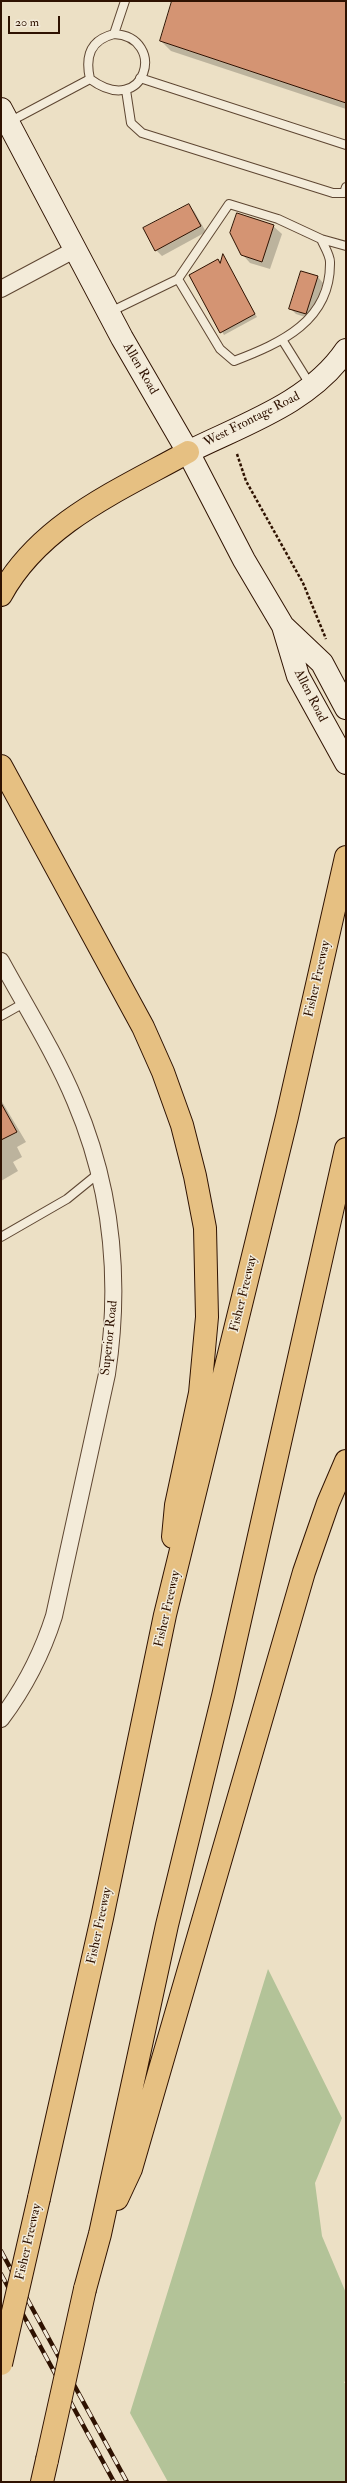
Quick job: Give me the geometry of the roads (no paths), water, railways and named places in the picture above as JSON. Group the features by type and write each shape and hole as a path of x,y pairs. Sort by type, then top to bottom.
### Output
{"highway":[{"path":"1,595 18,568 38,544 62,525 188,452"},
{"path":"1,766 143,1027 163,1072 182,1124 195,1176 205,1228 207,1317 200,1393 176,1505 166,1615"},
{"name":"Fisher Freeway","path":"1,2364 102,1918 166,1615 287,1117 346,857"},
{"path":"42,2482 85,2289 100,2234 167,1924 223,1696 346,1149"},
{"path":"100,2234 131,2169 304,1572 328,1503 346,1461"}],"main road":[{"name":"Allen Road","path":"4,116 109,312 188,452 244,560 283,626 298,676 346,763"},
{"name":"West Frontage Road","path":"188,452 294,400 312,388 334,367 346,350"},
{"name":"Allen Road","path":"283,626 322,663 346,708"}],"street":[{"path":"1,289 76,249"},
{"name":"Superior Road","path":"1,961 75,1100 99,1173 107,1206 115,1277 113,1322 107,1374 54,1616 48,1638 28,1679 1,1719"}],"lane":[{"path":"114,34 126,1"},
{"path":"114,34 123,34 140,45 145,64 140,78 126,90 113,92 104,89 90,79 87,63 90,49 96,42 114,34"},
{"path":"140,78 346,145"},
{"path":"4,116 90,79"},
{"path":"126,90 131,123 142,133 333,192 344,193 346,187"},
{"path":"109,312 178,279 229,204 278,219 321,239 346,246"},
{"path":"178,279 220,349 234,361 283,340 310,320 324,295 331,261 321,239"},
{"path":"283,340 312,388"},
{"path":"1,1016 24,1003"},
{"path":"1,1237 67,1199 99,1173"}],"railway":[{"path":"1,2251 127,2482"},
{"path":"1,2274 114,2482"}]}
